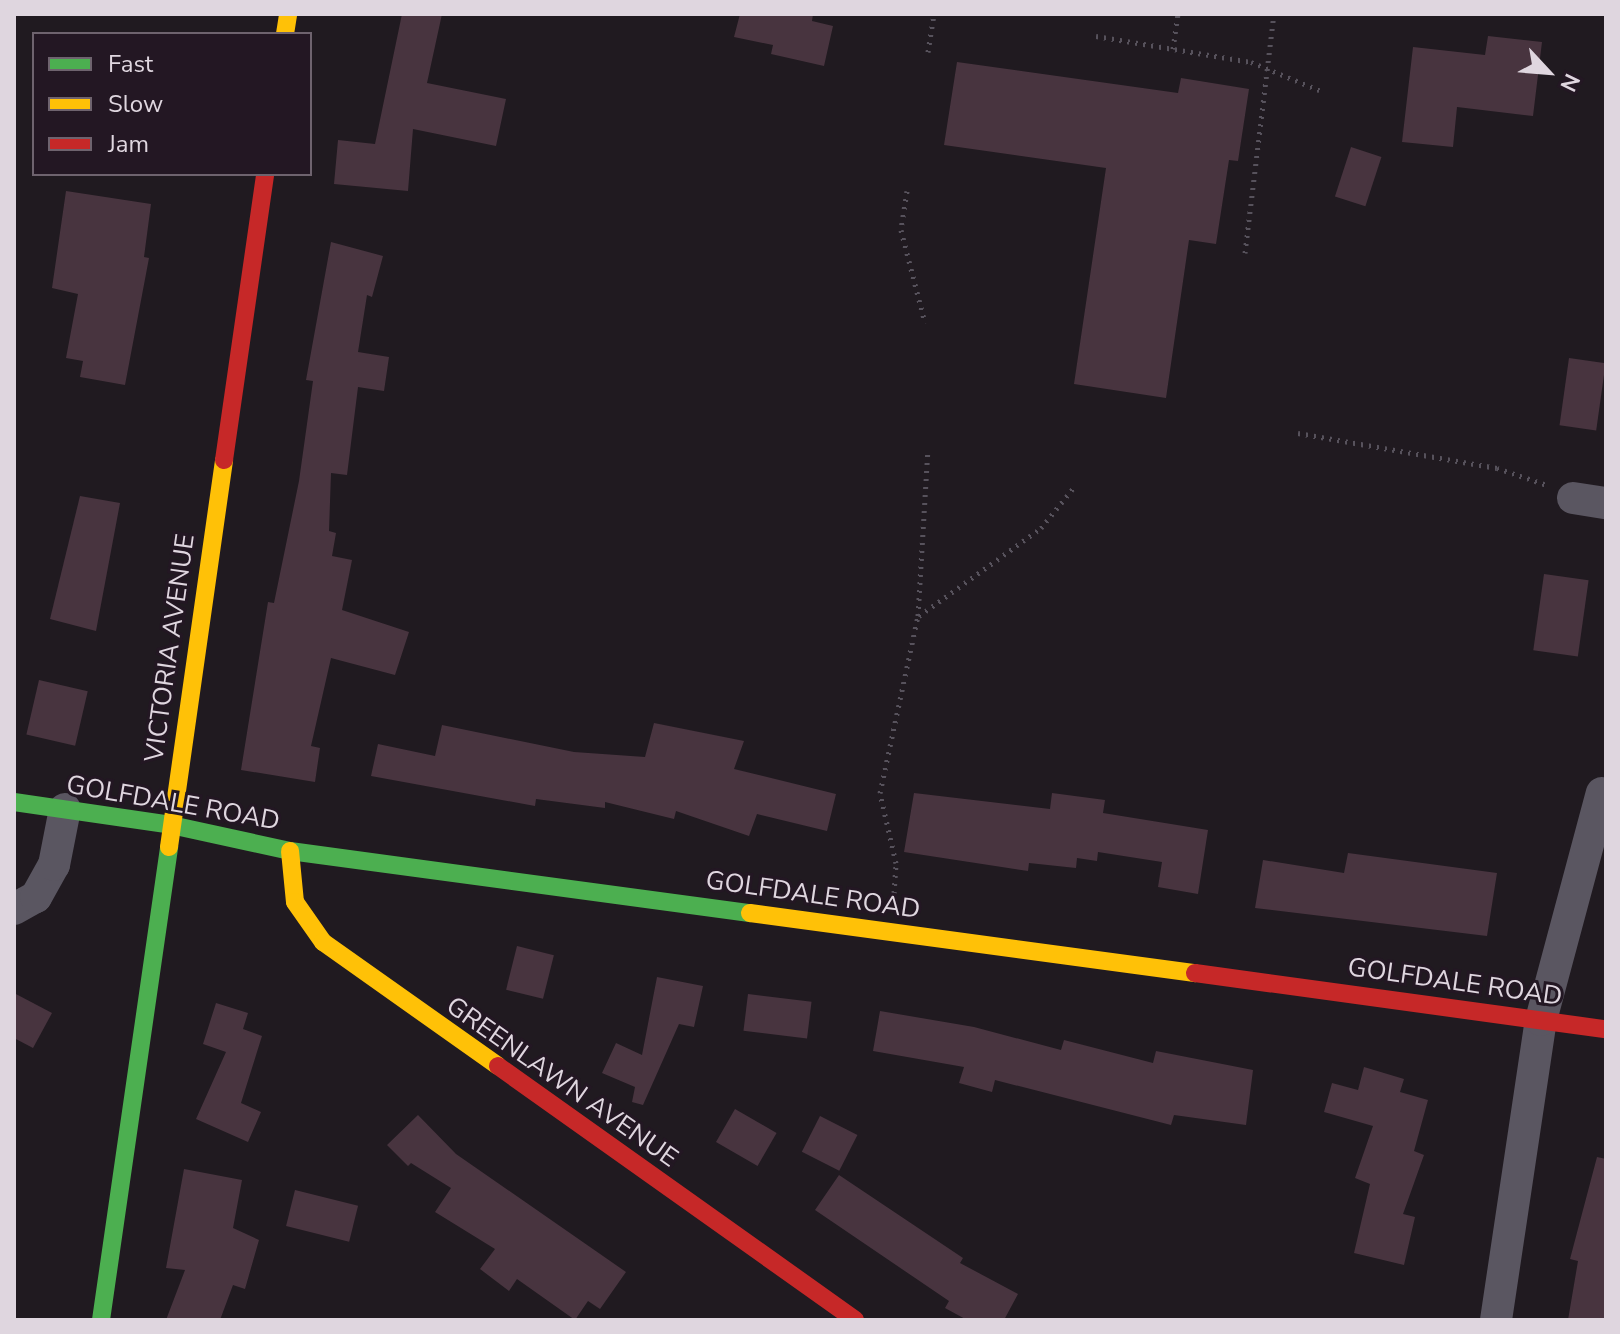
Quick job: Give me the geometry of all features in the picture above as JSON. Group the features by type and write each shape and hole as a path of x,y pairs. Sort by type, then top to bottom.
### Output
{"street":[{"name":"VICTORIA AVENUE","path":"101,1320 265,176"},
{"path":"1573,498 1606,503"},
{"path":"1496,1320 1541,1020 1602,793"},
{"name":"GOLFDALE ROAD","path":"14,802 171,825 290,851 1606,1029"},
{"path":"14,909 36,897 54,865 65,809"},
{"name":"GREENLAWN AVENUE","path":"290,851 295,902 323,942 855,1320"}],"path":[{"path":"928,52 934,14"},
{"path":"1173,49 1178,14"},
{"path":"1245,253 1270,70 1274,14"},
{"path":"1096,36 1270,70 1319,90"},
{"path":"907,191 901,230 925,323"},
{"path":"1298,433 1497,468 1573,498"},
{"path":"893,898 896,863 880,793 918,616 928,449"},
{"path":"918,616 1041,528 1075,486"}],"building":[{"path":"402,14 442,14 427,83 506,99 496,146 413,129 408,191 334,184 338,140 375,144"},
{"path":"740,14 813,14 812,21 833,26 824,66 771,54 773,45 734,37"},
{"path":"1488,36 1542,42 1533,116 1457,107 1453,147 1402,142 1413,47 1485,55"},
{"path":"957,62 1178,93 1181,78 1249,89 1238,161 1229,160 1216,244 1189,240 1166,398 1074,384 1106,168 944,145"},
{"path":"1351,147 1381,157 1365,206 1335,196"},
{"path":"66,191 151,204 144,257 149,258 125,385 80,377 83,361 66,358 78,294 52,288"},
{"path":"331,242 383,256 372,297 367,295 358,352 389,357 384,391 358,387 347,475 331,473 329,531 336,533 332,556 352,560 342,610 409,632 395,675 331,658 311,746 320,748 315,782 241,770 268,602 274,603 299,481 313,381 306,380"},
{"path":"1569,358 1606,363 1596,430 1560,425"},
{"path":"80,496 120,503 96,631 50,619"},
{"path":"1544,574 1589,580 1578,657 1533,650"},
{"path":"39,680 88,691 75,746 26,735"},
{"path":"654,723 744,741 734,769 836,794 827,831 757,814 749,836 676,811 674,819 605,802 605,808 536,799 535,806 371,776 378,744 435,756 442,725 574,752 645,757"},
{"path":"914,793 1050,809 1052,793 1105,800 1103,813 1208,830 1198,894 1158,887 1162,862 1098,852 1097,861 1077,858 1076,868 1029,863 1028,871 904,852"},
{"path":"1348,853 1497,873 1487,936 1255,908 1263,860 1344,873"},
{"path":"517,946 554,955 543,999 506,990"},
{"path":"657,977 703,986 694,1027 679,1024 643,1105 632,1102 635,1087 602,1073 616,1043 642,1055"},
{"path":"14,993 52,1013 33,1048 14,1038"},
{"path":"748,994 812,1002 807,1039 743,1031"},
{"path":"216,1003 248,1013 243,1029 262,1036 241,1103 261,1112 248,1142 196,1119 226,1052 203,1044"},
{"path":"880,1011 974,1027 1061,1050 1064,1040 1153,1063 1156,1051 1253,1070 1246,1125 1174,1115 1171,1125 995,1080 992,1092 959,1083 964,1067 873,1051"},
{"path":"1364,1067 1404,1079 1400,1092 1428,1100 1414,1151 1424,1155 1403,1214 1415,1217 1404,1265 1354,1253 1370,1184 1355,1178 1373,1126 1324,1112 1332,1083 1358,1090"},
{"path":"735,1109 777,1133 758,1166 716,1142"},
{"path":"418,1115 456,1154 626,1272 600,1309 588,1301 575,1320 517,1279 509,1291 480,1269 495,1249 435,1212 451,1188 411,1163 408,1166 387,1145"},
{"path":"820,1116 857,1135 839,1171 802,1152"},
{"path":"1597,1157 1606,1159 1606,1320 1568,1320 1578,1261 1570,1259"},
{"path":"184,1169 242,1180 233,1228 259,1240 245,1289 233,1285 220,1320 166,1320 185,1270 166,1268"},
{"path":"839,1175 963,1258 960,1263 1018,1294 1004,1320 967,1320 945,1308 949,1301 815,1210"},
{"path":"295,1190 358,1206 349,1242 286,1226"}],"traffic: fast":[{"path":"14,802 171,825 290,851 750,913"},
{"path":"101,1320 169,847"}],"traffic: slow":[{"path":"285,32 288,14"},
{"path":"169,847 224,460"},
{"path":"290,851 295,902 323,942 498,1066"},
{"path":"750,913 1195,973"}],"traffic: jam":[{"path":"224,460 265,176"},
{"path":"1195,973 1606,1029"},
{"path":"498,1066 855,1320"}]}
